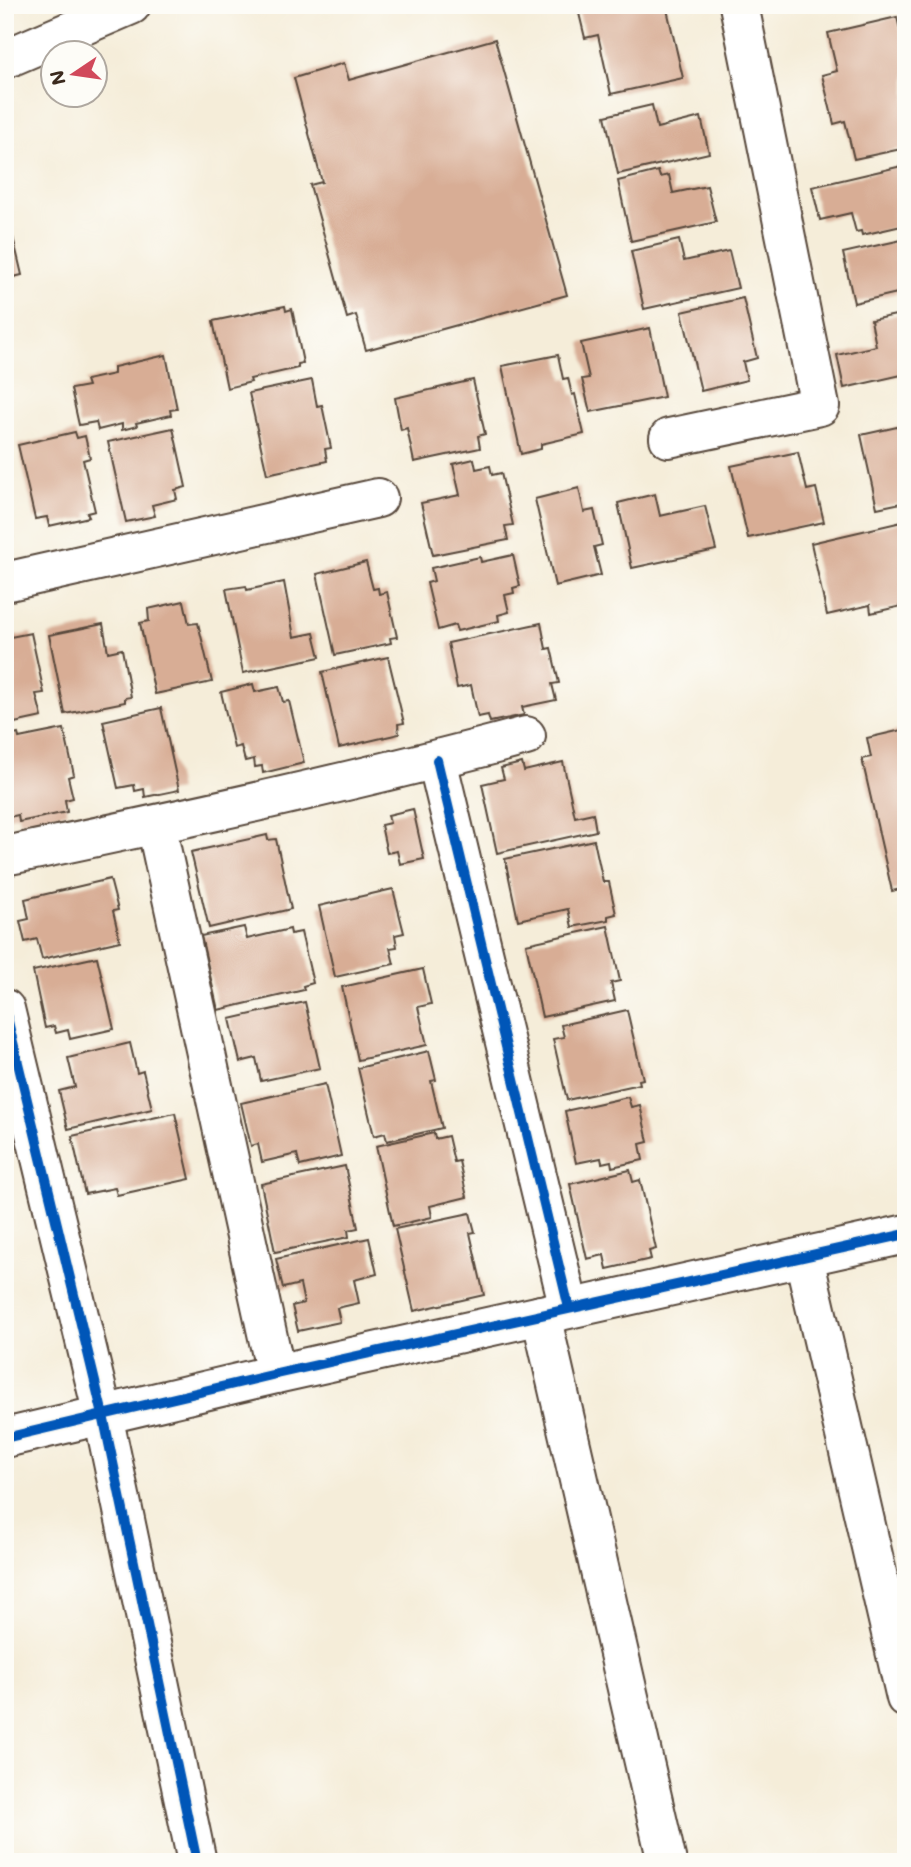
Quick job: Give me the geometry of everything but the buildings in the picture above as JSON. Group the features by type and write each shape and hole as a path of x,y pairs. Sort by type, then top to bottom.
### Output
{"street":[{"path":"5,59 131,5"},
{"path":"669,438 820,406 739,5"},
{"path":"5,582 378,498"},
{"path":"5,856 156,825 437,760 526,736"},
{"path":"437,760 555,1312 667,1862"},
{"path":"156,825 276,1374"},
{"path":"5,1009 103,1415 197,1862"},
{"path":"5,1437 906,1234"},
{"path":"804,1258 906,1698"}],"cycle path":[{"path":"437,760 569,1308"},
{"path":"5,1009 103,1415 197,1862"},
{"path":"5,1438 276,1374 906,1234"}]}
